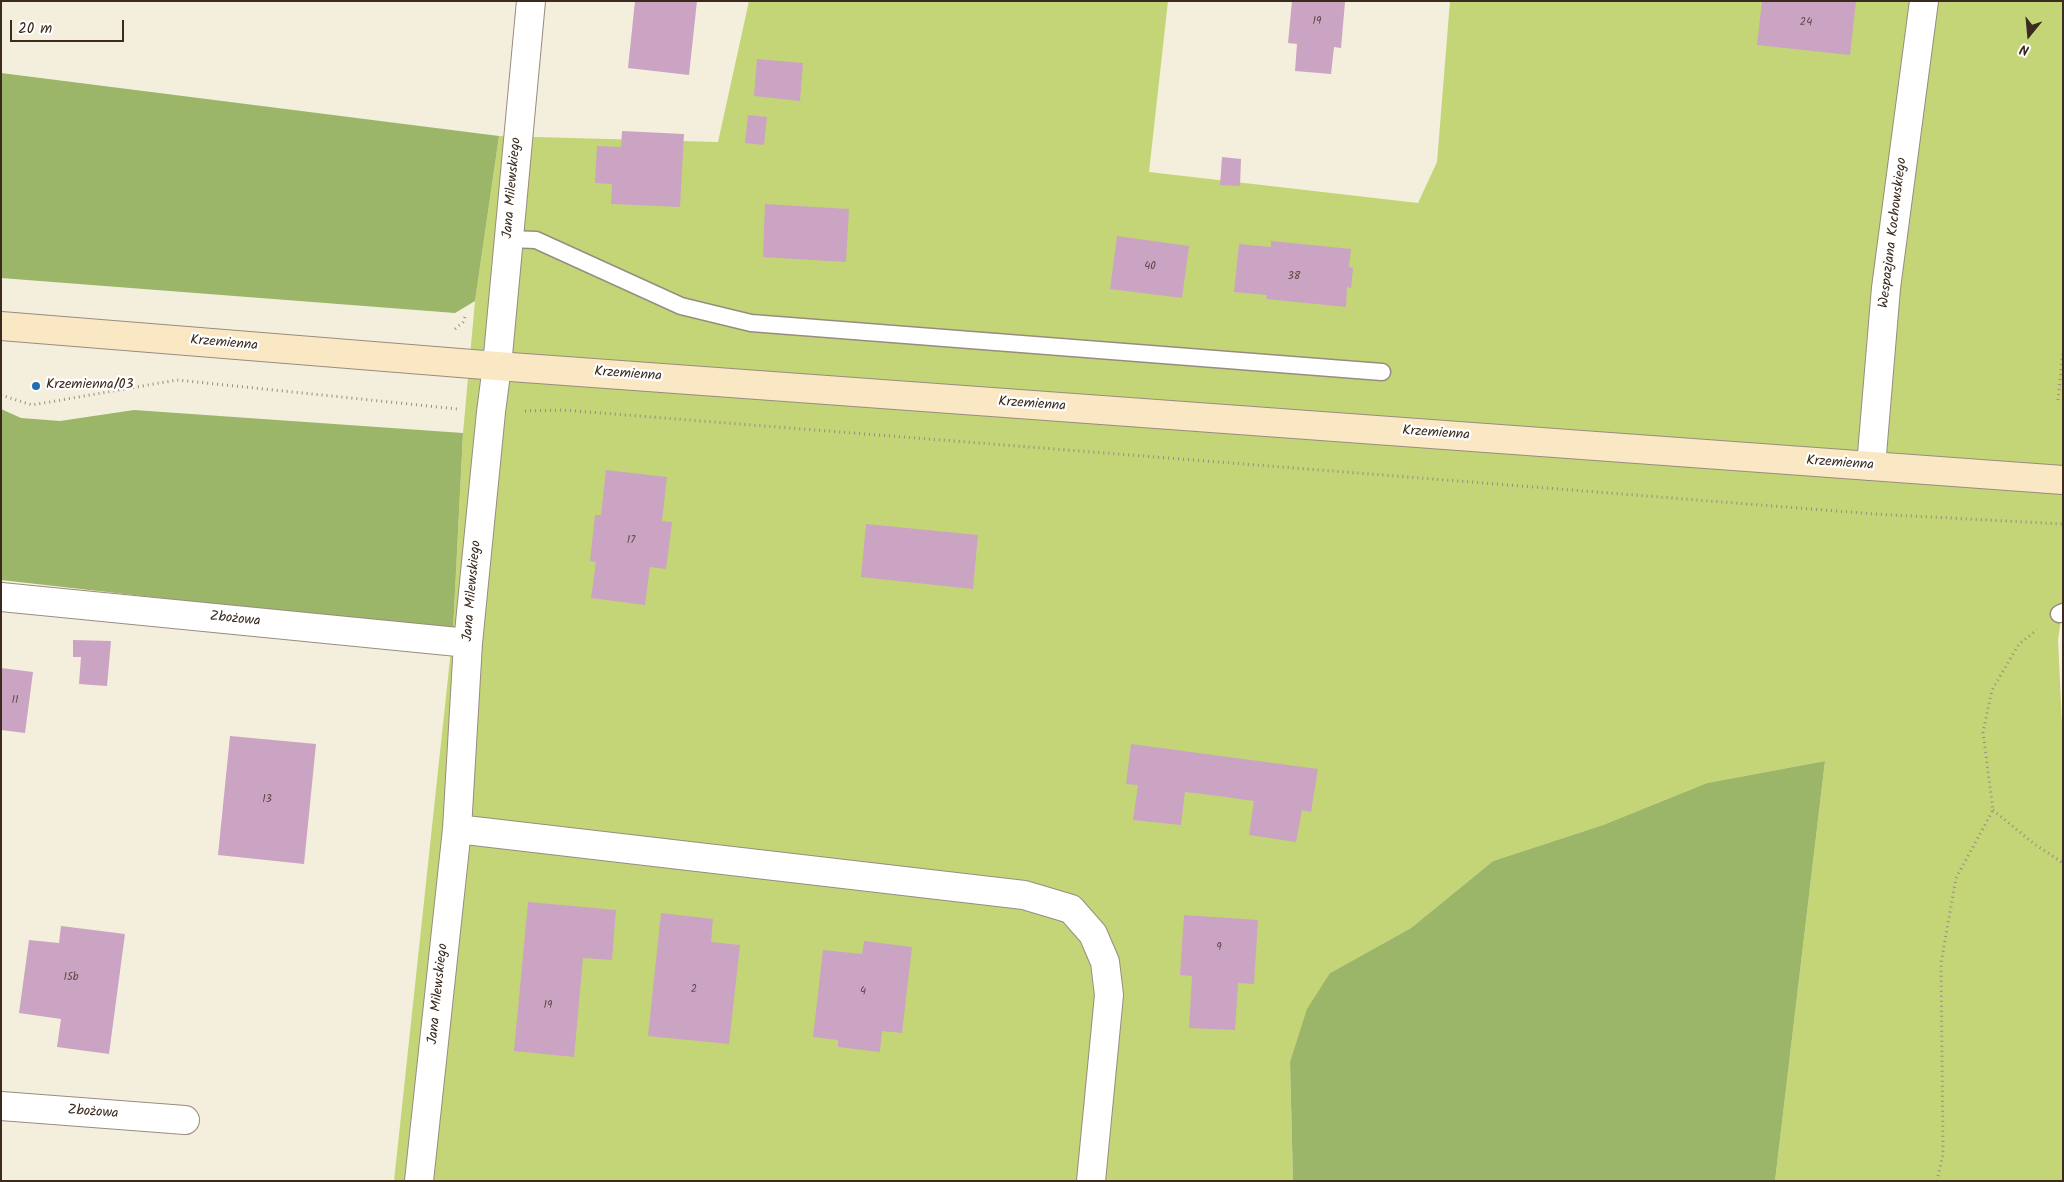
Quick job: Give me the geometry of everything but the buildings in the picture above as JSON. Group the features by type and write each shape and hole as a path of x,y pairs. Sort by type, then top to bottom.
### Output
{"main road":[{"name":"Krzemienna","path":"1,326 497,366 2063,480"}],"street":[{"name":"Jana Milewskiego","path":"419,1181 457,829 468,643 490,412 497,366 530,1"},
{"name":"Wespazjana Kochowskiego","path":"1871,466 1886,288 1924,1"},
{"name":"Zbożowa","path":"1,596 468,643"},
{"path":"457,829 1024,895 1071,910 1093,934 1105,962 1109,995 1091,1181"},
{"name":"Zbożowa","path":"1,1106 185,1120"}],"lane":[{"path":"509,239 536,240 681,306 751,323 1382,372"}],"path":[{"path":"2058,400 2063,352"},
{"path":"1,395 32,405 177,380 490,412 564,410 1864,513 2063,524"},
{"path":"1937,1181 1943,1154 1941,963 1956,878 1993,810 1983,732 1992,690 2019,644 2061,613"},
{"path":"1993,810 2033,843 2063,863"}],"green space":[{"path":"749,1 1168,1 1149,172 1418,203 1437,162 1450,1 2063,1 2063,604 2058,640 2063,745 2063,1181 1775,1181 1825,761 1707,783 1603,825 1493,861 1411,928 1330,973 1290,1062 1293,1181 394,1181 453,631 463,433 475,301 499,136 718,142"},
{"path":"1,73 499,136 475,301 455,313 1,278"},
{"path":"1,409 21,418 60,421 134,410 463,433 453,631 1,580"},
{"path":"1825,761 1775,1181 1293,1181 1290,1062 1307,1009 1330,973 1411,928 1493,861 1603,825 1707,783"}],"place":[{"name":"Krzemienna/03","path":"36,386"}]}
